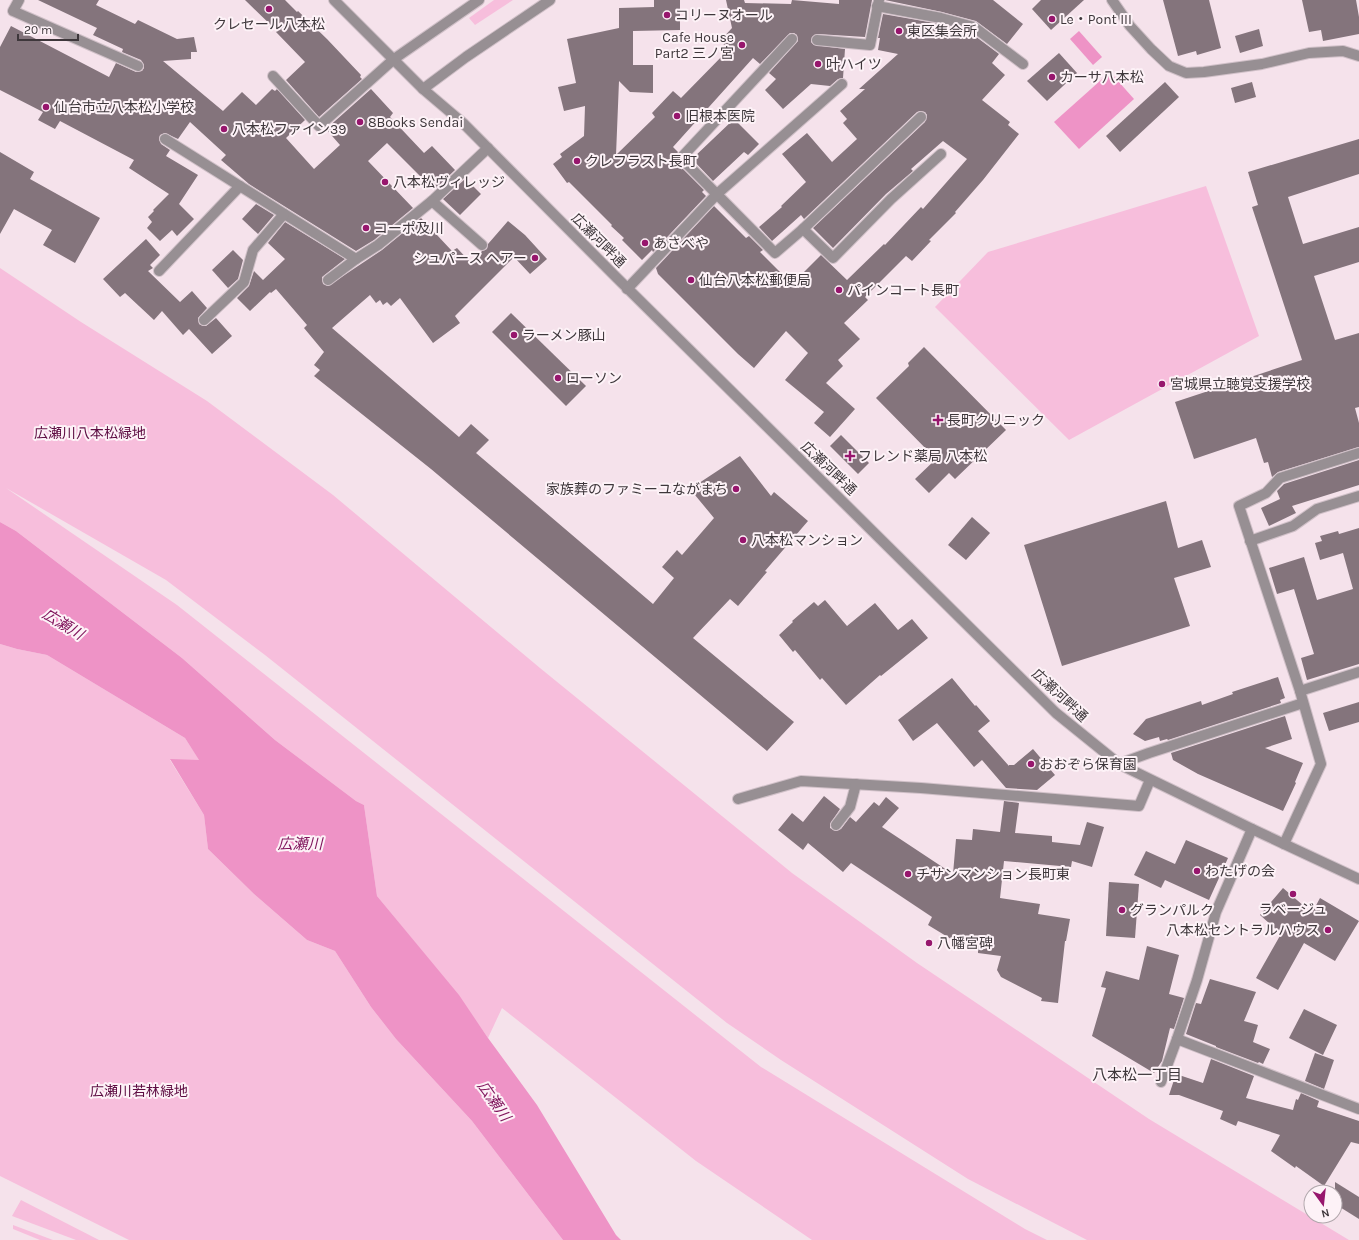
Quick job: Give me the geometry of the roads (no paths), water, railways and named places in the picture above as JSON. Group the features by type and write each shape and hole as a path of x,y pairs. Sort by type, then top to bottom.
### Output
{"street":[{"path":"19,0 13,11 138,66"},
{"name":"広瀬河畔通","path":"334,0 423,89 464,123 627,289 1056,713 1119,764 1359,879"},
{"path":"273,76 319,126 394,59 479,0"},
{"path":"423,89 466,57 550,0"},
{"path":"1112,0 1130,26 1151,50 1169,66 1186,73 1262,64 1309,53 1343,51 1359,56"},
{"path":"817,40 870,45 878,3 974,27 1023,64"},
{"path":"792,39 681,158 775,253 803,229 921,117"},
{"path":"627,289 716,194 842,84"},
{"path":"166,139 356,259"},
{"path":"328,280 378,245 432,201 488,148"},
{"path":"803,229 833,258 891,199 941,154"},
{"path":"159,271 240,186"},
{"path":"432,201 482,245"},
{"path":"204,320 244,282 253,250 284,214"},
{"path":"1284,844 1321,764 1300,691 1239,506 1266,492 1280,478 1359,453"},
{"path":"1250,541 1293,526 1317,509 1359,496"},
{"path":"1300,691 1359,672"},
{"path":"1119,764 1303,703"},
{"path":"738,800 801,781 1138,806 1150,780"},
{"path":"836,825 850,807 856,784"},
{"path":"1161,1082 1197,980 1216,912 1252,829"},
{"path":"1177,1039 1359,1109"}],"water":[{"path":"1079,31 1102,57 1093,65 1070,39"},
{"path":"1110,72 1134,99 1079,149 1054,122"},
{"name":"広瀬川","path":"0,522 16,531 182,658 275,740 356,801 364,805 377,896 459,995 488,1038 537,1105 616,1235 621,1240 563,1240 472,1121 396,1039 371,1007 335,951 307,940 254,894 208,849 204,815 170,759 199,760 185,738 47,655 0,644"}],"place":[{"name":"クレセール八本松","path":"269,9"},
{"name":"コリーヌオール","path":"667,15"},
{"name":"Le・Pont III","path":"1052,19"},
{"name":"東区集会所","path":"899,31"},
{"name":"Cafe House Part2 三ノ宮","path":"742,45"},
{"name":"叶ハイツ","path":"818,64"},
{"name":"カーサ八本松","path":"1052,77"},
{"name":"仙台市立八本松小学校","path":"46,107"},
{"name":"旧根本医院","path":"677,116"},
{"name":"8Books Sendai","path":"360,122"},
{"name":"八本松ファイン39","path":"224,129"},
{"name":"クレフラスト長町","path":"577,161"},
{"name":"八本松ヴィレッジ","path":"385,182"},
{"name":"コーポ及川","path":"366,228"},
{"name":"あさべや","path":"645,243"},
{"name":"シュパース ヘアー","path":"535,258"},
{"name":"仙台八本松郵便局","path":"691,280"},
{"name":"パインコート長町","path":"839,290"},
{"name":"ラーメン豚山","path":"514,335"},
{"name":"ローソン","path":"558,378"},
{"name":"宮城県立聴覚支援学校","path":"1162,384"},
{"name":"長町クリニック","path":"938,420"},
{"name":"フレンド薬局 八本松","path":"850,456"},
{"name":"家族葬のファミーユながまち","path":"736,489"},
{"name":"八本松マンション","path":"743,540"},
{"name":"おおぞら保育園","path":"1031,764"},
{"name":"わたげの会","path":"1197,871"},
{"name":"チサンマンション長町東","path":"908,874"},
{"name":"ラベージュ","path":"1293,894"},
{"name":"グランパルク","path":"1122,910"},
{"name":"八本松セントラルハウス","path":"1328,930"},
{"name":"八幡宮碑","path":"929,943"}],"district":[{"name":"八本松一丁目","path":"1137,1075"}],"park label":[{"name":"広瀬川八本松緑地","path":"90,433"},
{"name":"広瀬川若林緑地","path":"139,1091"}]}
